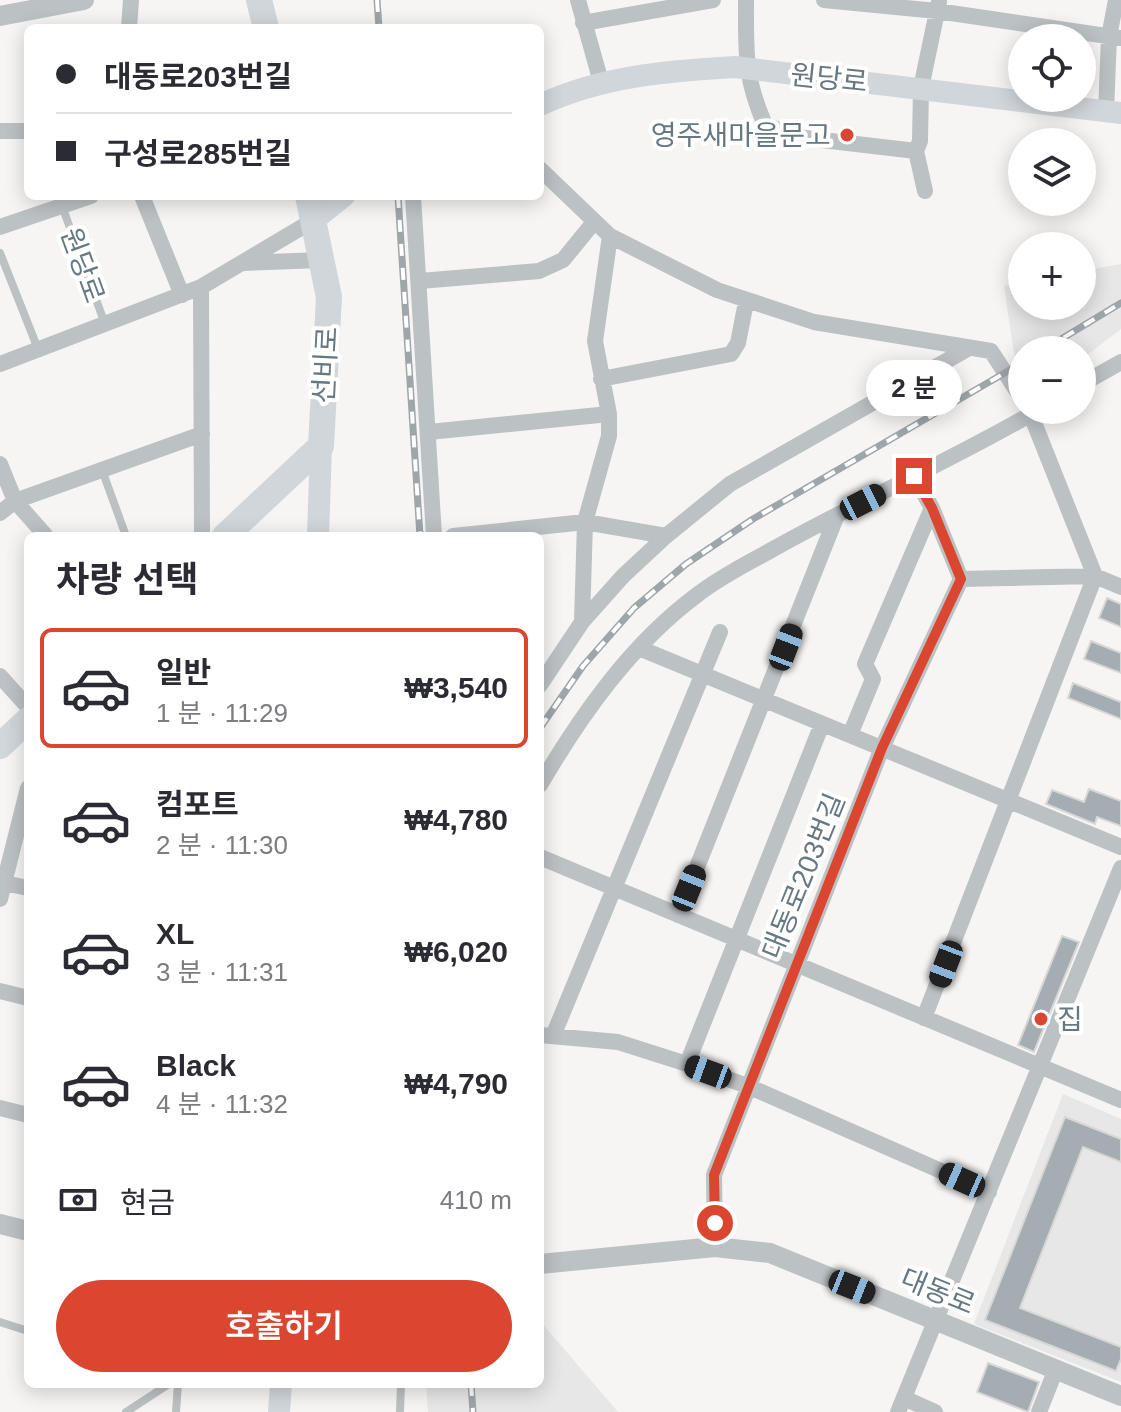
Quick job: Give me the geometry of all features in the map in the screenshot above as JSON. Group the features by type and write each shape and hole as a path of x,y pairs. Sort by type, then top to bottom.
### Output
{"main road":[{"path":"259,0 265,24"},
{"name":"원당로","path":"544,103 601,82 674,70 746,69 1114,112"},
{"name":"원당로","path":"311,208 333,200"},
{"name":"선비로","path":"311,208 329,297 318,532"},
{"path":"229,532 321,446"},
{"path":"0,746 24,724"},
{"path":"279,1412 281,1388"}],"street":[{"path":"0,16 84,0"},
{"path":"129,24 131,0"},
{"path":"578,0 601,82"},
{"path":"583,23 713,0"},
{"path":"746,0 746,69 753,98 765,125 805,138 916,151"},
{"path":"824,0 938,5 1115,38"},
{"path":"1114,112 1116,0"},
{"path":"925,191 916,151 920,141 921,88 938,5"},
{"path":"0,131 24,131"},
{"path":"544,173 610,236 660,263 746,302 814,322 991,351 1008,377"},
{"path":"0,227 79,200"},
{"path":"144,200 182,295"},
{"path":"413,200 434,532"},
{"name":"원당로","path":"0,364 201,287 242,263 311,208"},
{"path":"420,281 539,271 563,260 594,222"},
{"path":"582,622 585,522 609,436 609,414 595,341 610,236"},
{"path":"242,263 322,260"},
{"path":"201,287 202,532"},
{"path":"601,379 731,354 738,343 746,302"},
{"path":"544,679 582,622 623,576 730,484 969,348"},
{"path":"1096,376 1121,362"},
{"path":"429,432 609,414"},
{"path":"544,779 586,711 639,648 713,583 741,565 1009,424"},
{"path":"924,1018 1095,576 1038,424"},
{"path":"0,513 15,501 202,434"},
{"path":"0,464 15,501 42,532"},
{"path":"914,476 932,508 961,579 1095,576 1121,587"},
{"path":"850,735 873,679 865,664 932,508"},
{"path":"678,915 837,515"},
{"path":"491,532 585,522 666,536"},
{"name":"대동로203번길","path":"715,1247 714,1175 882,748 961,579"},
{"path":"720,632 614,888 546,1036 618,1042 687,1064 750,1087 989,1192"},
{"path":"639,648 1121,847"},
{"path":"0,676 24,703"},
{"path":"687,1064 822,724"},
{"path":"24,803 1,888 24,888"},
{"path":"544,859 1121,1100"},
{"path":"935,1412 901,1405 1121,868"},
{"path":"0,991 24,997"},
{"path":"0,1108 24,1114"},
{"path":"0,1224 24,1230"},
{"name":"대동로","path":"544,1264 715,1247 770,1253 1121,1396"},
{"path":"1039,1412 1056,1369"}],"lane":[{"name":"원당로","path":"62,206 105,324"},
{"path":"0,253 38,349"},
{"path":"101,470 124,532"},
{"path":"0,1322 24,1330"},
{"path":"126,1412 163,1388"},
{"path":"176,1412 178,1388"},
{"path":"400,1412 401,1388"}],"shaded area":[{"path":"1121,264 1121,329 1096,348 1096,336 1011,336 1009,320 1096,320 1096,268"},
{"path":"1008,285 1008,313 1004,286"},
{"path":"1063,1094 1121,1119 1121,1382 974,1324"},
{"path":"544,1326 618,1412 428,1412 426,1388 544,1388"}],"building":[{"path":"1107,598 1121,604 1121,627 1099,618"},
{"path":"1091,641 1121,653 1121,673 1084,659"},
{"path":"1073,683 1121,702 1121,719 1068,698"},
{"path":"1089,789 1121,801 1121,826 1097,817 1095,824 1046,804 1052,790 1084,802"},
{"path":"1062,936 1079,942 1034,1052 1018,1045"},
{"path":"1065,1117 1121,1139 1121,1162 1083,1147 1020,1308 1121,1347 1121,1359 1116,1371 985,1320"},
{"path":"988,1363 1039,1382 1028,1412 977,1392"}],"railway":[{"path":"377,0 379,24"},
{"path":"398,200 420,532"},
{"path":"1066,336 1121,303"},
{"path":"544,722 583,666 634,608 686,564 753,519 1008,371"},
{"path":"471,1388 473,1412"}],"place":[{"name":"영주새마을문고","path":"847,135"},
{"name":"집","path":"1041,1019"}],"route":[{"path":"715,1223 714,1175 882,748 961,579 932,508 914,476"}]}
